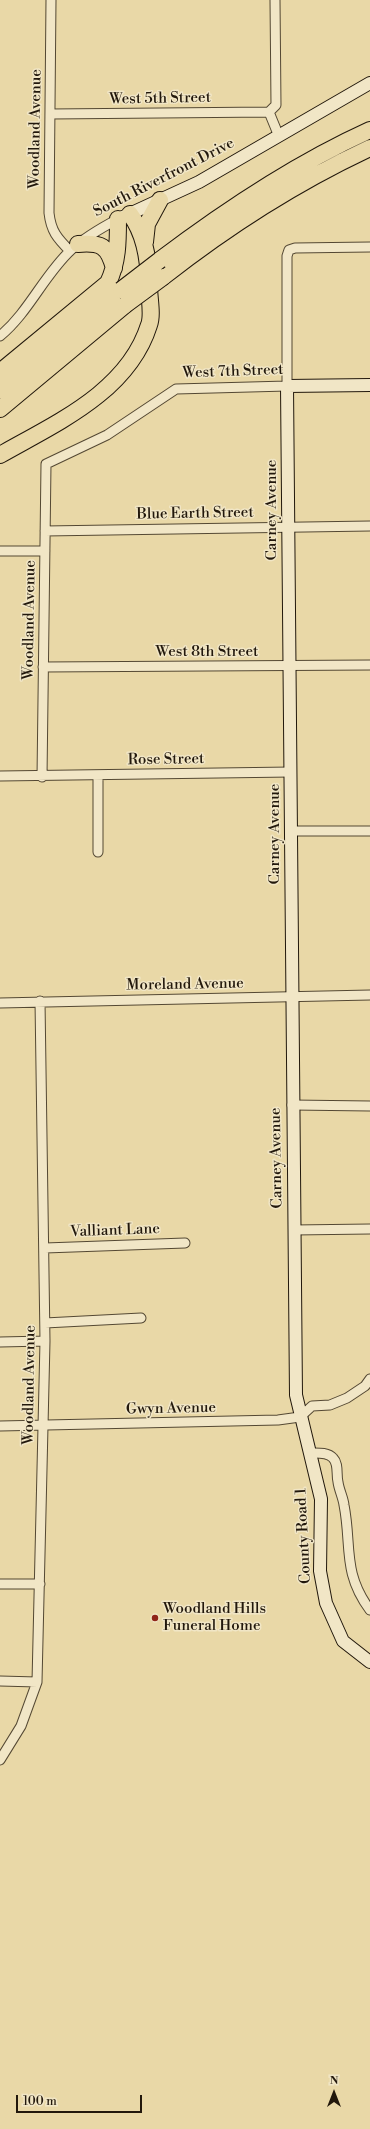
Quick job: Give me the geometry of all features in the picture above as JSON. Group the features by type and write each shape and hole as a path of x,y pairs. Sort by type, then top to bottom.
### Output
{"highway":[{"path":"0,409 123,298 160,260 232,207 275,180 370,130"},
{"path":"0,390 123,298 163,277 208,242 277,196 370,148"},
{"path":"0,456 78,410 116,379 138,352 150,324 149,281 145,244 147,224 160,200"},
{"path":"0,372 108,283 115,269 124,217 136,222 145,244"},
{"path":"74,247 92,243 101,245 108,250 115,269"}],"main road":[{"name":"South Riverfront Drive","path":"124,217 199,182 278,134 370,83"},
{"name":"West 7th Street","path":"287,386 370,385"},
{"name":"Carney Avenue","path":"287,386 287,527 292,831 292,1105 295,1369 296,1395 300,1417"},
{"name":"County Road 1","path":"300,1417 310,1453 320,1500 320,1571 326,1604 343,1641 370,1662"}],"street":[{"name":"Woodland Avenue","path":"51,0 50,225 54,234 74,247"},
{"path":"275,0 276,105 269,112 278,134"},
{"name":"West 5th Street","path":"51,114 269,112"},
{"name":"South Riverfront Drive","path":"0,336 24,311 74,247 100,229 124,217"},
{"name":"Carney Avenue","path":"287,386 286,256 289,250 295,248 370,247"},
{"name":"West 7th Street","path":"46,464 107,435 176,389 287,386"},
{"name":"Woodland Avenue","path":"42,777 46,464"},
{"name":"Blue Earth Street","path":"45,530 370,526"},
{"path":"0,551 44,551"},
{"name":"West 8th Street","path":"43,667 370,665"},
{"name":"Rose Street","path":"0,776 42,777 291,772"},
{"path":"98,776 98,852"},
{"path":"292,831 370,831"},
{"name":"Moreland Avenue","path":"0,1003 370,995"},
{"name":"Woodland Avenue","path":"0,1760 21,1726 37,1682 45,1341 45,1248 40,1001"},
{"path":"292,1105 370,1106"},
{"path":"294,1230 370,1229"},
{"name":"Valliant Lane","path":"45,1248 185,1243"},
{"path":"44,1323 141,1318"},
{"path":"0,1342 45,1341"},
{"path":"300,1417 312,1406 330,1404 347,1398 364,1386 370,1378"},
{"name":"Gwyn Avenue","path":"0,1426 278,1420 300,1417"},
{"path":"310,1453 328,1454 334,1458 344,1505 348,1559 361,1598 370,1610"},
{"path":"0,1584 40,1584"},
{"path":"0,1681 37,1682"}],"place":[{"name":"Woodland Hills Funeral Home","path":"155,1618"}]}
